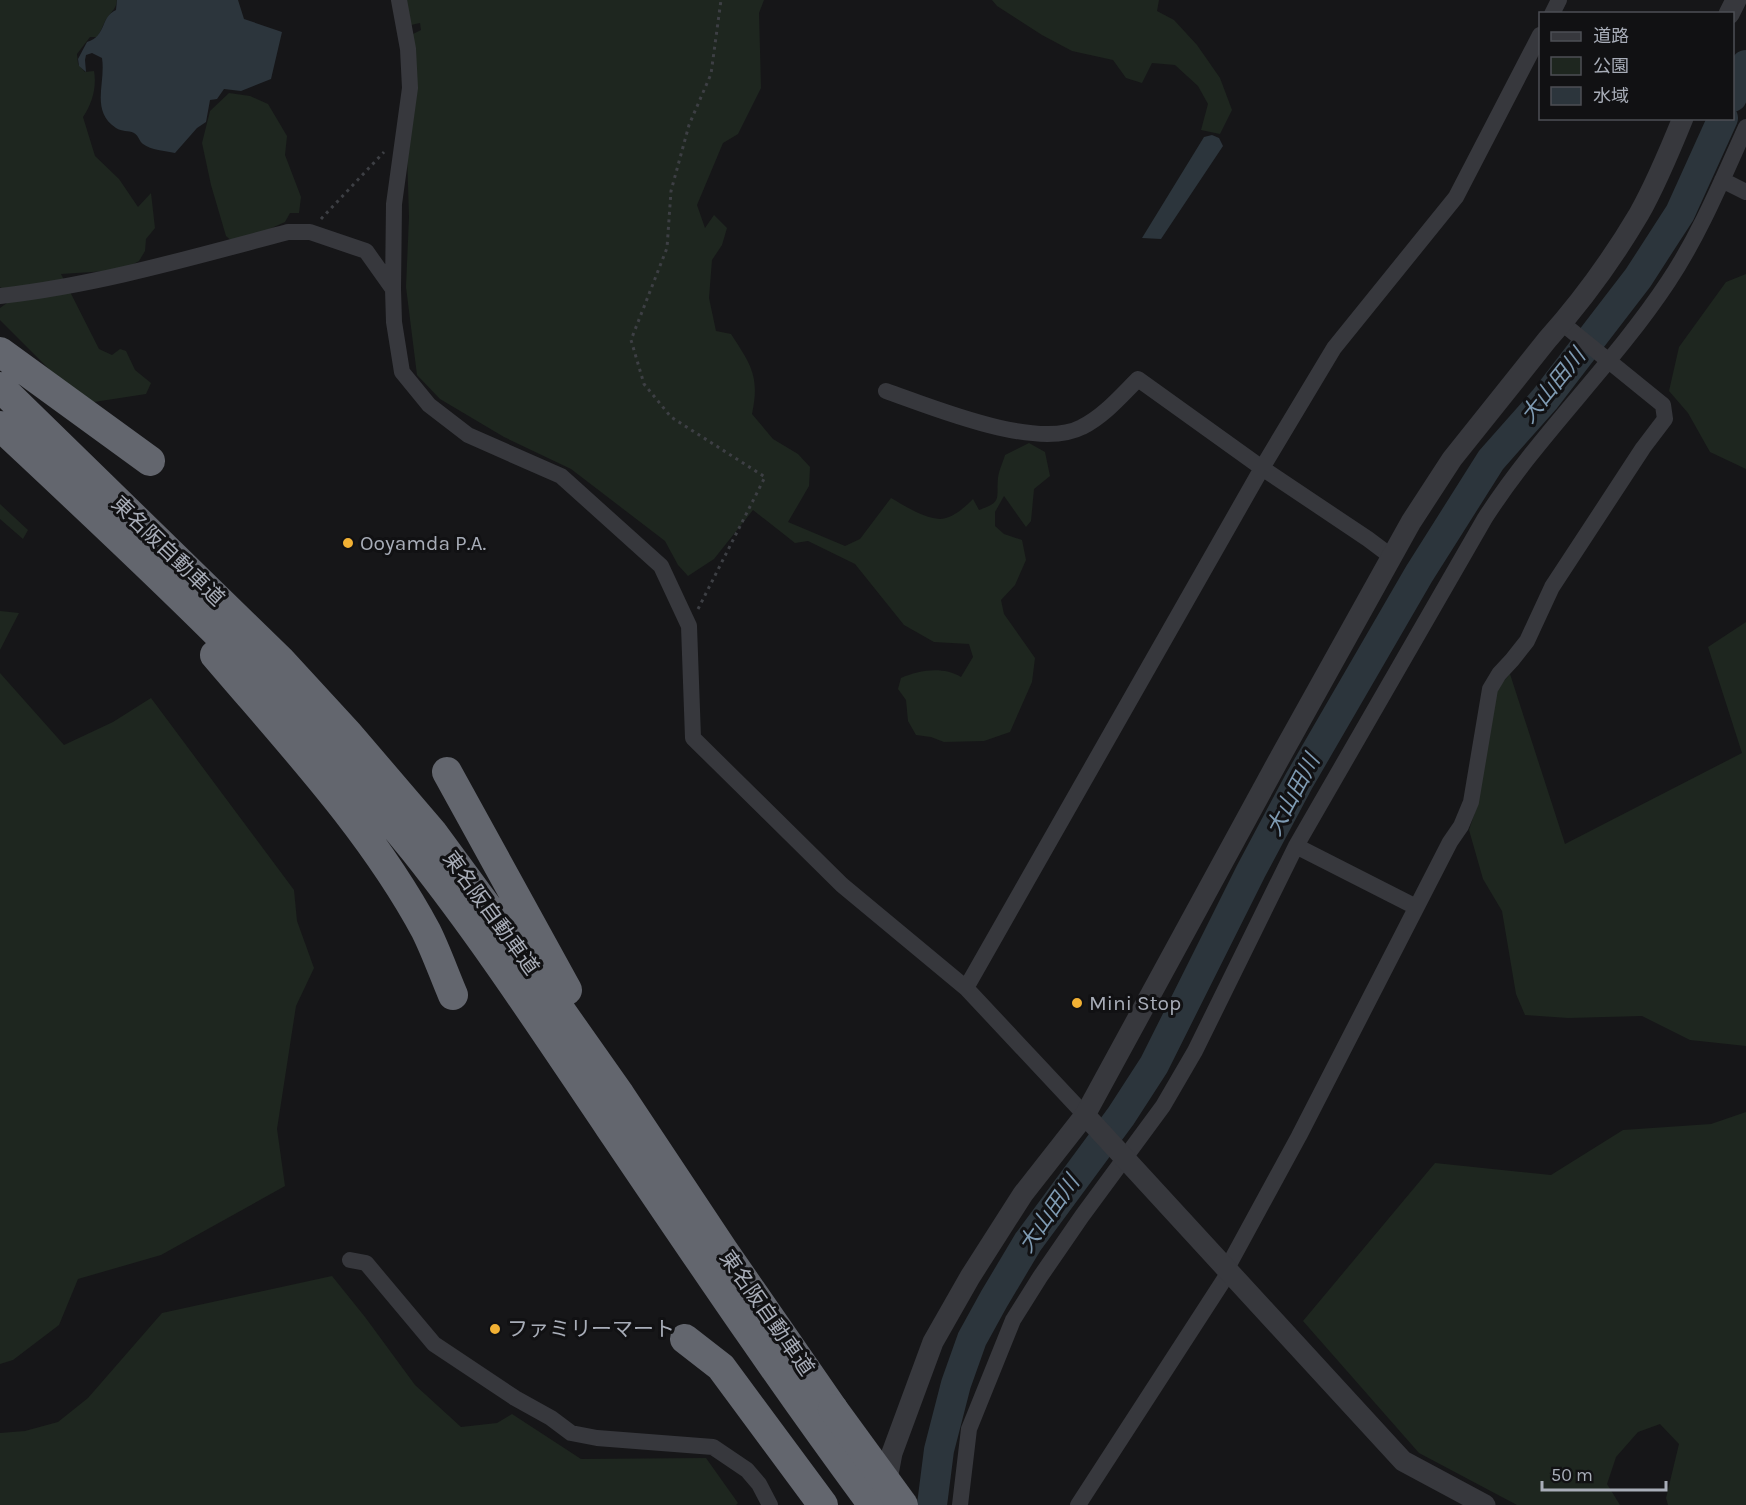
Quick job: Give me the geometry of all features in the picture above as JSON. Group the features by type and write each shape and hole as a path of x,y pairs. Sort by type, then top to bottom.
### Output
{"highway":[{"path":"0,352 150,461"},
{"name":"東名阪自動車道","path":"0,387 280,660 349,735 432,832 620,1095 723,1250 903,1505"},
{"name":"東名阪自動車道","path":"0,426 187,602 263,678 330,750 414,850 485,943 703,1265 873,1505"},
{"path":"95,515 309,766 381,858 426,932 453,995"},
{"path":"447,772 568,992 607,1055 620,1095"},
{"path":"685,1339 722,1367 823,1505"}],"street":[{"path":"399,0 408,49 410,88 394,204 394,322 402,372 429,405 468,435 561,476 661,566 689,627 693,738 842,885 966,988 1403,1461 1485,1505"},
{"path":"966,988 1262,468 1334,348 1456,197 1539,37"},
{"path":"882,1505 892,1453 933,1342 970,1277 1023,1194 1087,1118 1278,761 1411,522 1452,459 1603,269 1639,213 1682,120"},
{"path":"960,1505 969,1430 1013,1320 1123,1156 1163,1106 1194,1051 1296,846 1507,484 1609,361 1667,284 1690,246 1746,127"},
{"path":"1722,180 1746,192"},
{"path":"0,296 38,292 160,265 288,232 310,232 366,251 393,290"},
{"path":"1078,1505 1228,1271 1416,907 1461,826 1471,802 1490,689 1499,674 1527,640 1552,587 1643,448 1665,419 1663,405 1562,323"},
{"path":"885,392 1000,429 1029,433 1058,433 1080,429 1100,416 1138,380 1262,468 1368,538 1392,557"},
{"path":"1296,846 1416,907"},
{"path":"350,1260 366,1263 434,1344 572,1433 597,1438 713,1447 747,1470 759,1484 770,1505"}],"path":[{"path":"689,627 765,477 671,417 644,384 631,340 667,248 671,191 689,125 711,74 721,0"},
{"path":"310,232 387,149"}],"green space":[{"path":"0,0 117,0 115,8 97,37 90,37 77,54 78,64 85,72 94,71 95,77 93,95 83,117 95,156 119,179 138,207 151,193 155,228 146,239 145,251 139,261 123,270 61,274 99,349 112,355 120,349 126,351 135,370 151,383 146,394 94,402 69,389 0,320 0,308 7,303 5,290 0,287"},
{"path":"401,0 764,0 759,13 761,88 738,134 723,143 697,205 705,228 714,215 727,228 722,245 712,260 709,298 716,331 731,334 749,363 755,390 752,414 773,439 798,454 810,467 809,486 788,522 845,546 860,539 891,498 921,514 940,519 954,515 973,499 979,510 987,507 997,498 999,475 1005,455 1029,443 1045,452 1050,476 1034,489 1031,521 1026,527 1004,496 995,512 995,526 1004,534 1022,540 1026,560 1015,585 1001,600 1004,614 1035,658 1032,682 1010,732 984,741 944,742 916,735 908,721 906,700 898,689 901,678 931,670 947,671 961,677 973,657 969,644 934,642 904,625 855,564 808,541 795,543 753,510 714,559 688,576 678,565 665,541 571,469 504,437 440,399 417,375 406,287 409,217 404,56 413,34 421,30 420,23 411,25"},
{"path":"992,0 1159,0 1157,11 1174,20 1197,45 1220,78 1232,110 1220,134 1201,130 1208,104 1198,86 1175,65 1152,63 1142,83 1126,78 1113,60 1072,51 1042,35 997,6"},
{"path":"229,93 250,96 268,104 287,136 285,155 301,197 299,213 290,213 285,222 235,244 226,236 202,143 210,111"},
{"path":"1746,274 1746,469 1710,452 1688,413 1669,391 1679,347 1726,282"},
{"path":"0,504 28,530 23,539 0,519"},
{"path":"0,611 19,613 0,650"},
{"path":"1746,622 1746,1046 1690,1040 1642,1016 1568,1018 1525,1015 1516,994 1502,911 1483,879 1469,830 1477,806 1495,691 1510,674 1565,844 1742,753 1708,647"},
{"path":"0,673 64,745 113,722 151,698 294,890 297,921 314,968 296,1006 277,1129 285,1186 161,1255 78,1279 59,1325 13,1360 0,1364"},
{"path":"1746,1112 1746,1505 1668,1505 1666,1498 1679,1444 1660,1424 1638,1432 1616,1457 1607,1484 1620,1505 1517,1505 1419,1453 1303,1321 1435,1163 1551,1175 1623,1130 1711,1124"},
{"path":"332,1276 415,1385 461,1427 497,1423 512,1414 581,1459 706,1458 738,1503 736,1505 0,1505 0,1433 25,1431 58,1422 88,1398 162,1313"}],"water":[{"path":"117,0 238,0 244,19 282,32 271,79 241,91 224,89 217,99 210,100 206,122 197,128 175,153 146,146 134,133 116,128 103,113 101,105 102,58 92,53 86,55 86,72 79,66 78,59 87,42 98,35 108,17 116,10"},
{"path":"1212,135 1219,138 1223,146 1161,239 1142,238 1204,137"}],"waterway":[{"name":"大山田川","path":"1734,92 1746,65"},
{"name":"大山田川","path":"932,1505 939,1450 956,1384 972,1339 994,1299 1028,1242 1121,1116 1154,1065 1251,871 1299,781 1419,574 1491,460 1545,399 1638,278 1680,213 1722,120"}],"place":[{"name":"Ooyamda P.A.","path":"348,543"},
{"name":"Mini Stop","path":"1077,1003"},
{"name":"ファミリーマート","path":"495,1329"}]}
